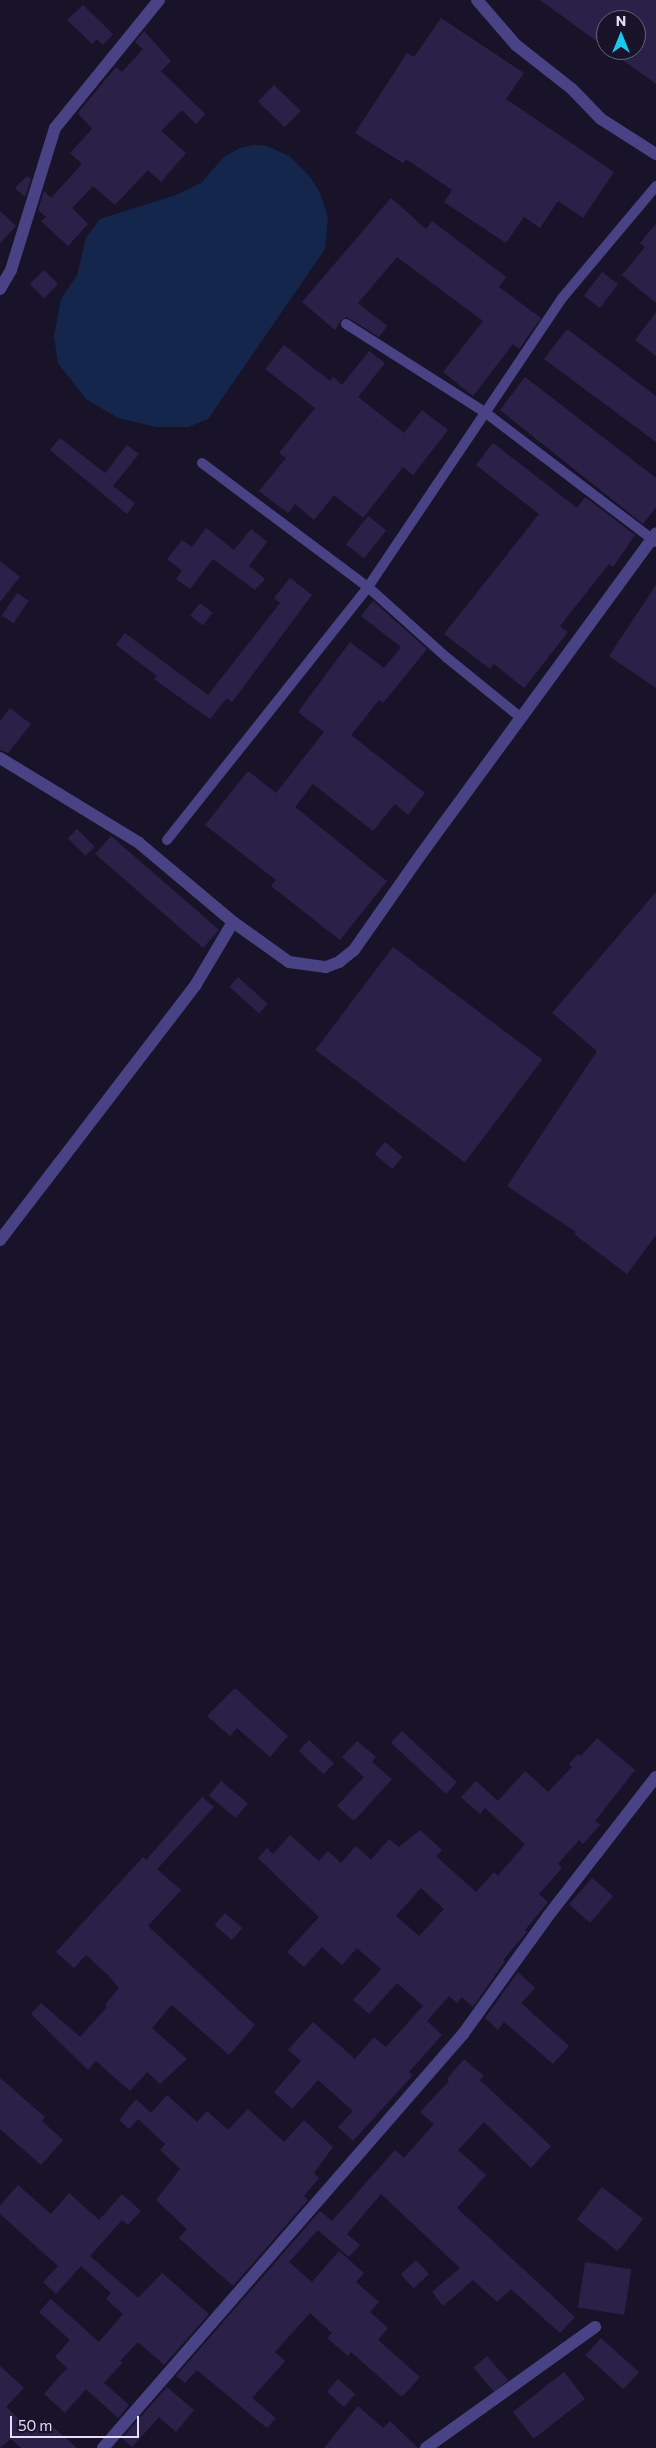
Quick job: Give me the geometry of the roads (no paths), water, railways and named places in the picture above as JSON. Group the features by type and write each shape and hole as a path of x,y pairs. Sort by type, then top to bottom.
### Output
{"street":[{"path":"0,289 11,270 55,128 158,0"},
{"path":"476,0 516,45 572,89 602,118 656,154"},
{"path":"0,758 139,843 233,922 289,962 326,967 339,962 354,950 520,717 655,538"},
{"path":"0,1240 194,986 233,922"},
{"path":"103,2448 463,2034 548,1916 656,1777"},
{"path":"426,2448 595,2326"}],"lane":[{"path":"167,840 368,587 563,297 656,186"},
{"path":"346,324 416,371 486,413 655,538"},
{"path":"202,463 368,587 446,657 520,717"}],"water":[{"path":"254,145 267,146 289,156 310,177 319,191 328,217 325,249 208,419 188,427 156,427 118,418 86,399 58,363 54,336 61,299 77,275 86,238 100,219 176,195 201,183 224,157 240,148"}]}
